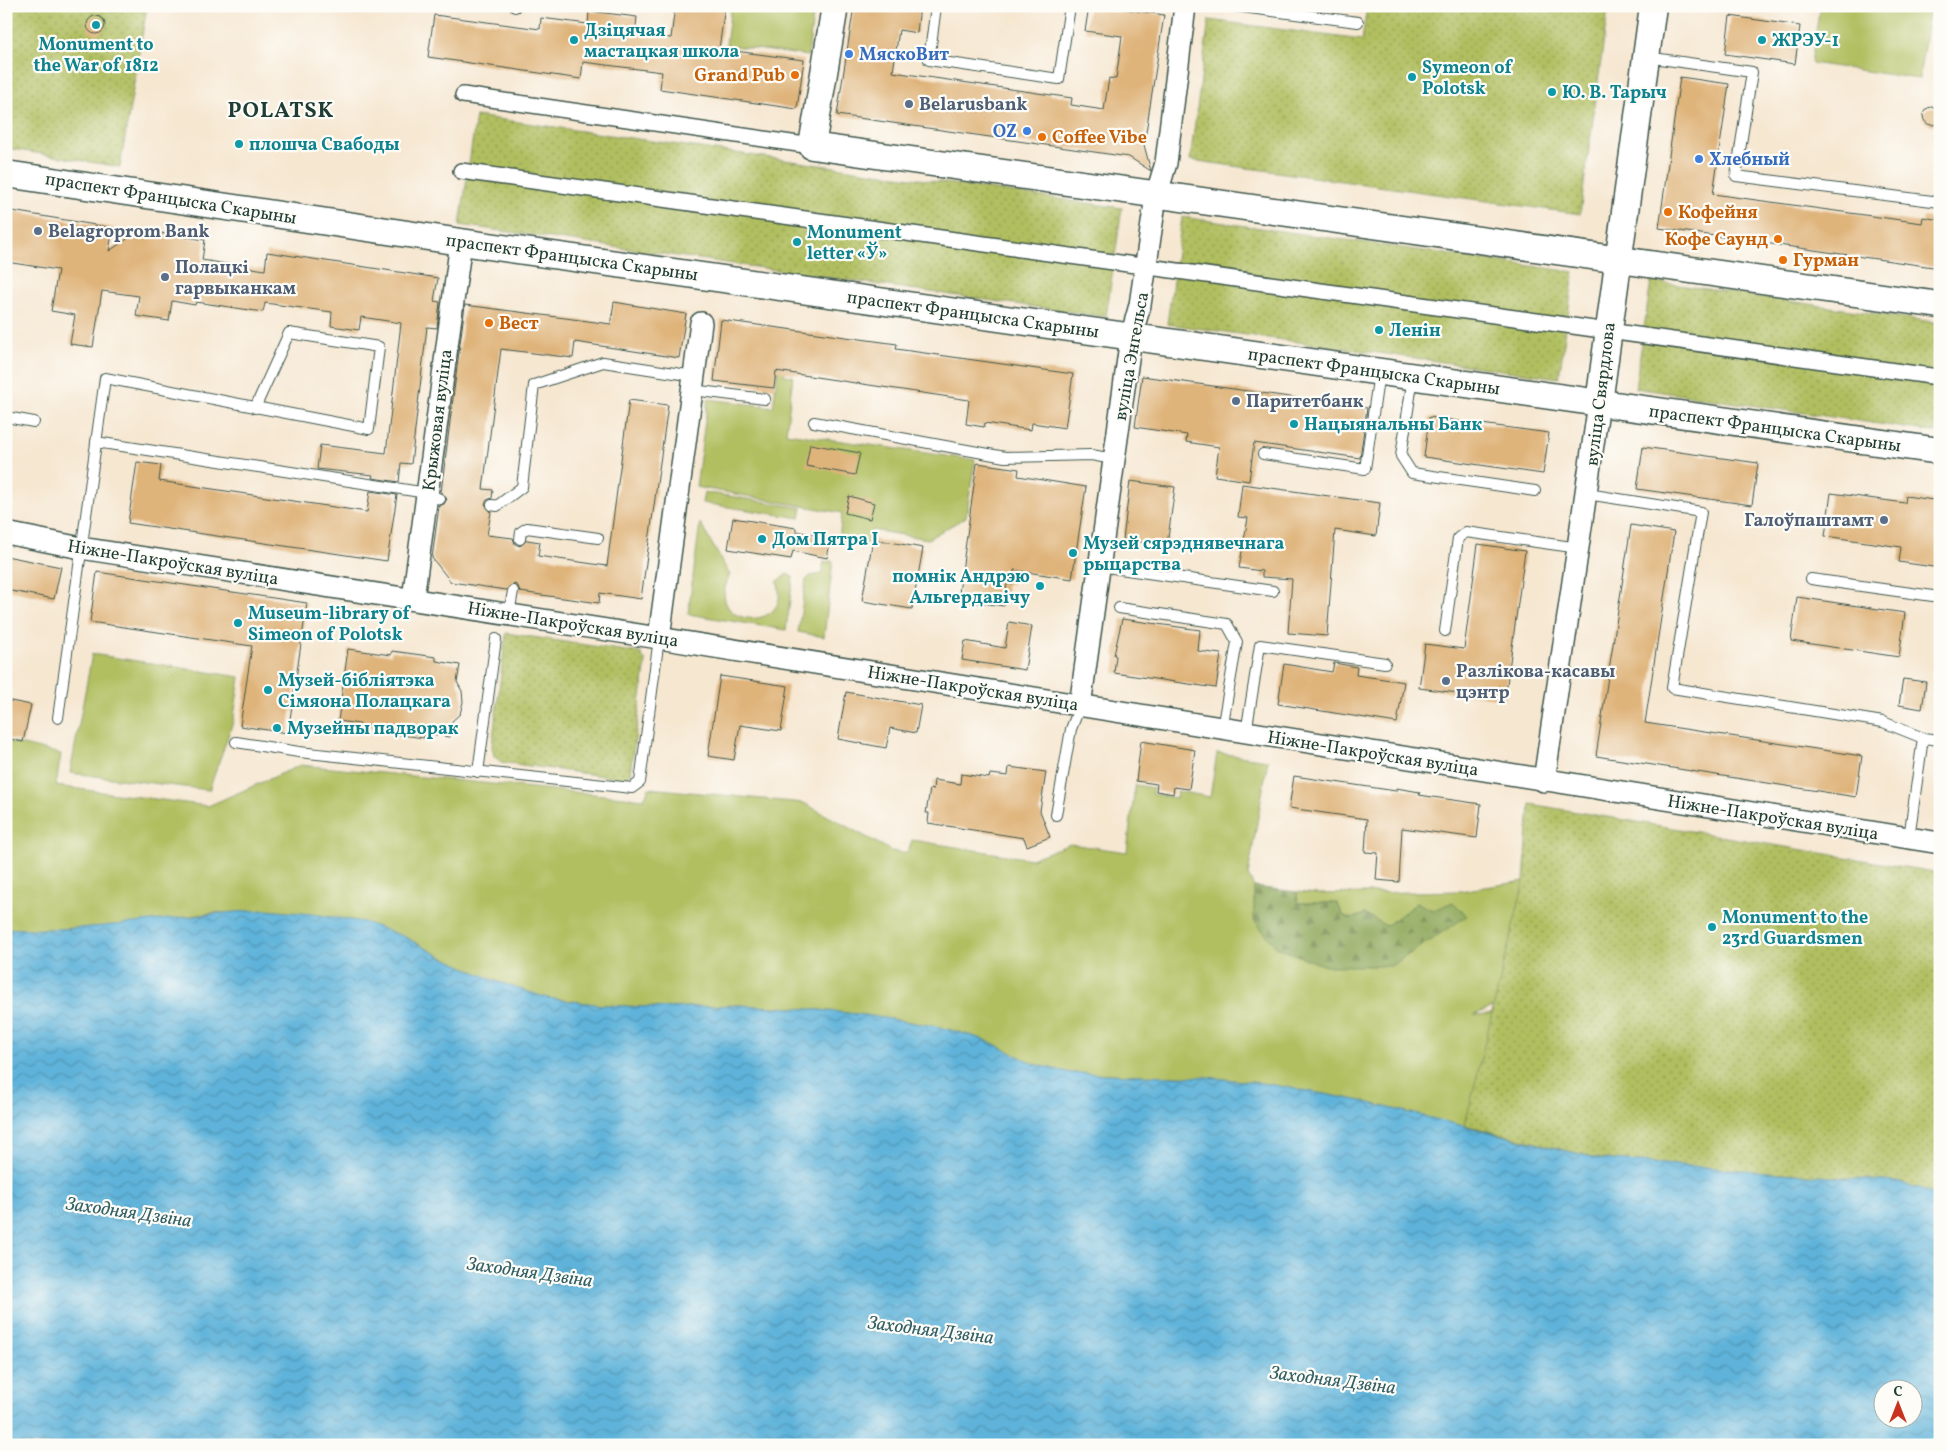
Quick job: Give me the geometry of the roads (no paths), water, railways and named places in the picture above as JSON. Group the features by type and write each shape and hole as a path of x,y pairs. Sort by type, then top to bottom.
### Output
{"street":[{"path":"812,146 835,6"},
{"name":"вуліца Энгельса","path":"1080,706 1131,337 1140,305 1156,196 1166,163 1185,6"},
{"name":"вуліца Свярдлова","path":"1544,781 1587,494 1607,332 1617,259 1624,227 1653,6"},
{"path":"464,95 1156,196 1617,259 1940,306"},
{"path":"461,171 1939,379"},
{"name":"праспект Францыска Скарыны","path":"6,174 461,242 1940,451"},
{"name":"Крыжовая вуліца","path":"413,599 434,496 461,242"},
{"path":"658,638 701,323"},
{"name":"Ніжне-Пакроўская вуліца","path":"6,533 81,548 509,614 1940,843"}],"lane":[{"path":"936,6 929,60 1059,79 1070,6"},
{"path":"1234,6 1358,22"},
{"path":"1646,57 1752,72 1736,176 1940,202"},
{"path":"58,718 105,378 255,408 369,429 379,347 289,333 255,408"},
{"path":"492,505 497,506 522,487 534,385 603,362 766,399"},
{"path":"1263,454 1365,469 1379,372"},
{"path":"1413,376 1401,456 1412,474 1536,492"},
{"path":"6,417 34,422"},
{"path":"814,422 1005,457 1091,455 1114,458"},
{"path":"96,442 434,496"},
{"path":"1587,494 1701,512 1672,688 1883,722 1923,738 1940,740"},
{"path":"520,539 521,532 527,528 598,538"},
{"path":"1446,631 1458,538 1466,532 1579,548"},
{"path":"1099,566 1273,592"},
{"path":"1811,579 1940,598"},
{"path":"509,614 513,591"},
{"path":"1119,608 1228,624 1237,642 1222,729"},
{"path":"236,742 478,772 632,788 640,782 658,638"},
{"path":"478,772 496,639"},
{"path":"1246,733 1260,645 1385,663"},
{"path":"1056,816 1071,729 1080,706"},
{"path":"1908,838 1923,738"}],"water":[{"name":"Заходняя Дзвіна","path":"265,910 313,914 364,922 403,936 440,956 493,980 547,998 603,1005 667,1008 738,1005 810,1009 865,1015 940,1027 969,1035 988,1041 1034,1064 1071,1073 1207,1077 1268,1084 1357,1100 1600,1159 1896,1182 1940,1194 1940,1445 6,1445 6,928 39,929 103,926"}],"place":[{"name":"Monument to the War of 1812","path":"96,25"},
{"name":"Дзіцячая мастацкая школа","path":"574,40"},
{"name":"ЖРЭУ-1","path":"1762,40"},
{"name":"МяскоВит","path":"849,54"},
{"name":"Grand Pub","path":"795,75"},
{"name":"Symeon of Polotsk","path":"1412,77"},
{"name":"Ю. В. Тарыч","path":"1552,92"},
{"name":"Belarusbank","path":"909,104"},
{"name":"OZ","path":"1027,131"},
{"name":"Coffee Vibe","path":"1042,137"},
{"name":"плошча Свабоды","path":"239,144"},
{"name":"Хлебный","path":"1699,159"},
{"name":"Кофейня","path":"1668,212"},
{"name":"Belagroprom Bank","path":"38,231"},
{"name":"Кофе Саунд","path":"1778,239"},
{"name":"Monument letter «Ў»","path":"797,242"},
{"name":"Гурман","path":"1783,260"},
{"name":"Полацкі гарвыканкам","path":"165,277"},
{"name":"Вест","path":"489,323"},
{"name":"Ленін","path":"1379,330"},
{"name":"Паритетбанк","path":"1236,401"},
{"name":"Нацыянальны Банк","path":"1294,424"},
{"name":"Галоўпаштамт","path":"1884,520"},
{"name":"Дом Пятра І","path":"762,539"},
{"name":"Музей сярэднявечнага рыцарства","path":"1073,553"},
{"name":"помнік Андрэю Альгердавічу","path":"1040,586"},
{"name":"Museum-library of Simeon of Polotsk","path":"238,623"},
{"name":"Разлікова-касавы цэнтр","path":"1446,681"},
{"name":"Музей-бібліятэка Сімяона Полацкага","path":"268,690"},
{"name":"Музейны падворак","path":"277,728"},
{"name":"Monument to the 23rd Guardsmen","path":"1712,927"}],"district":[{"name":"POLATSK","path":"281,109"}]}
